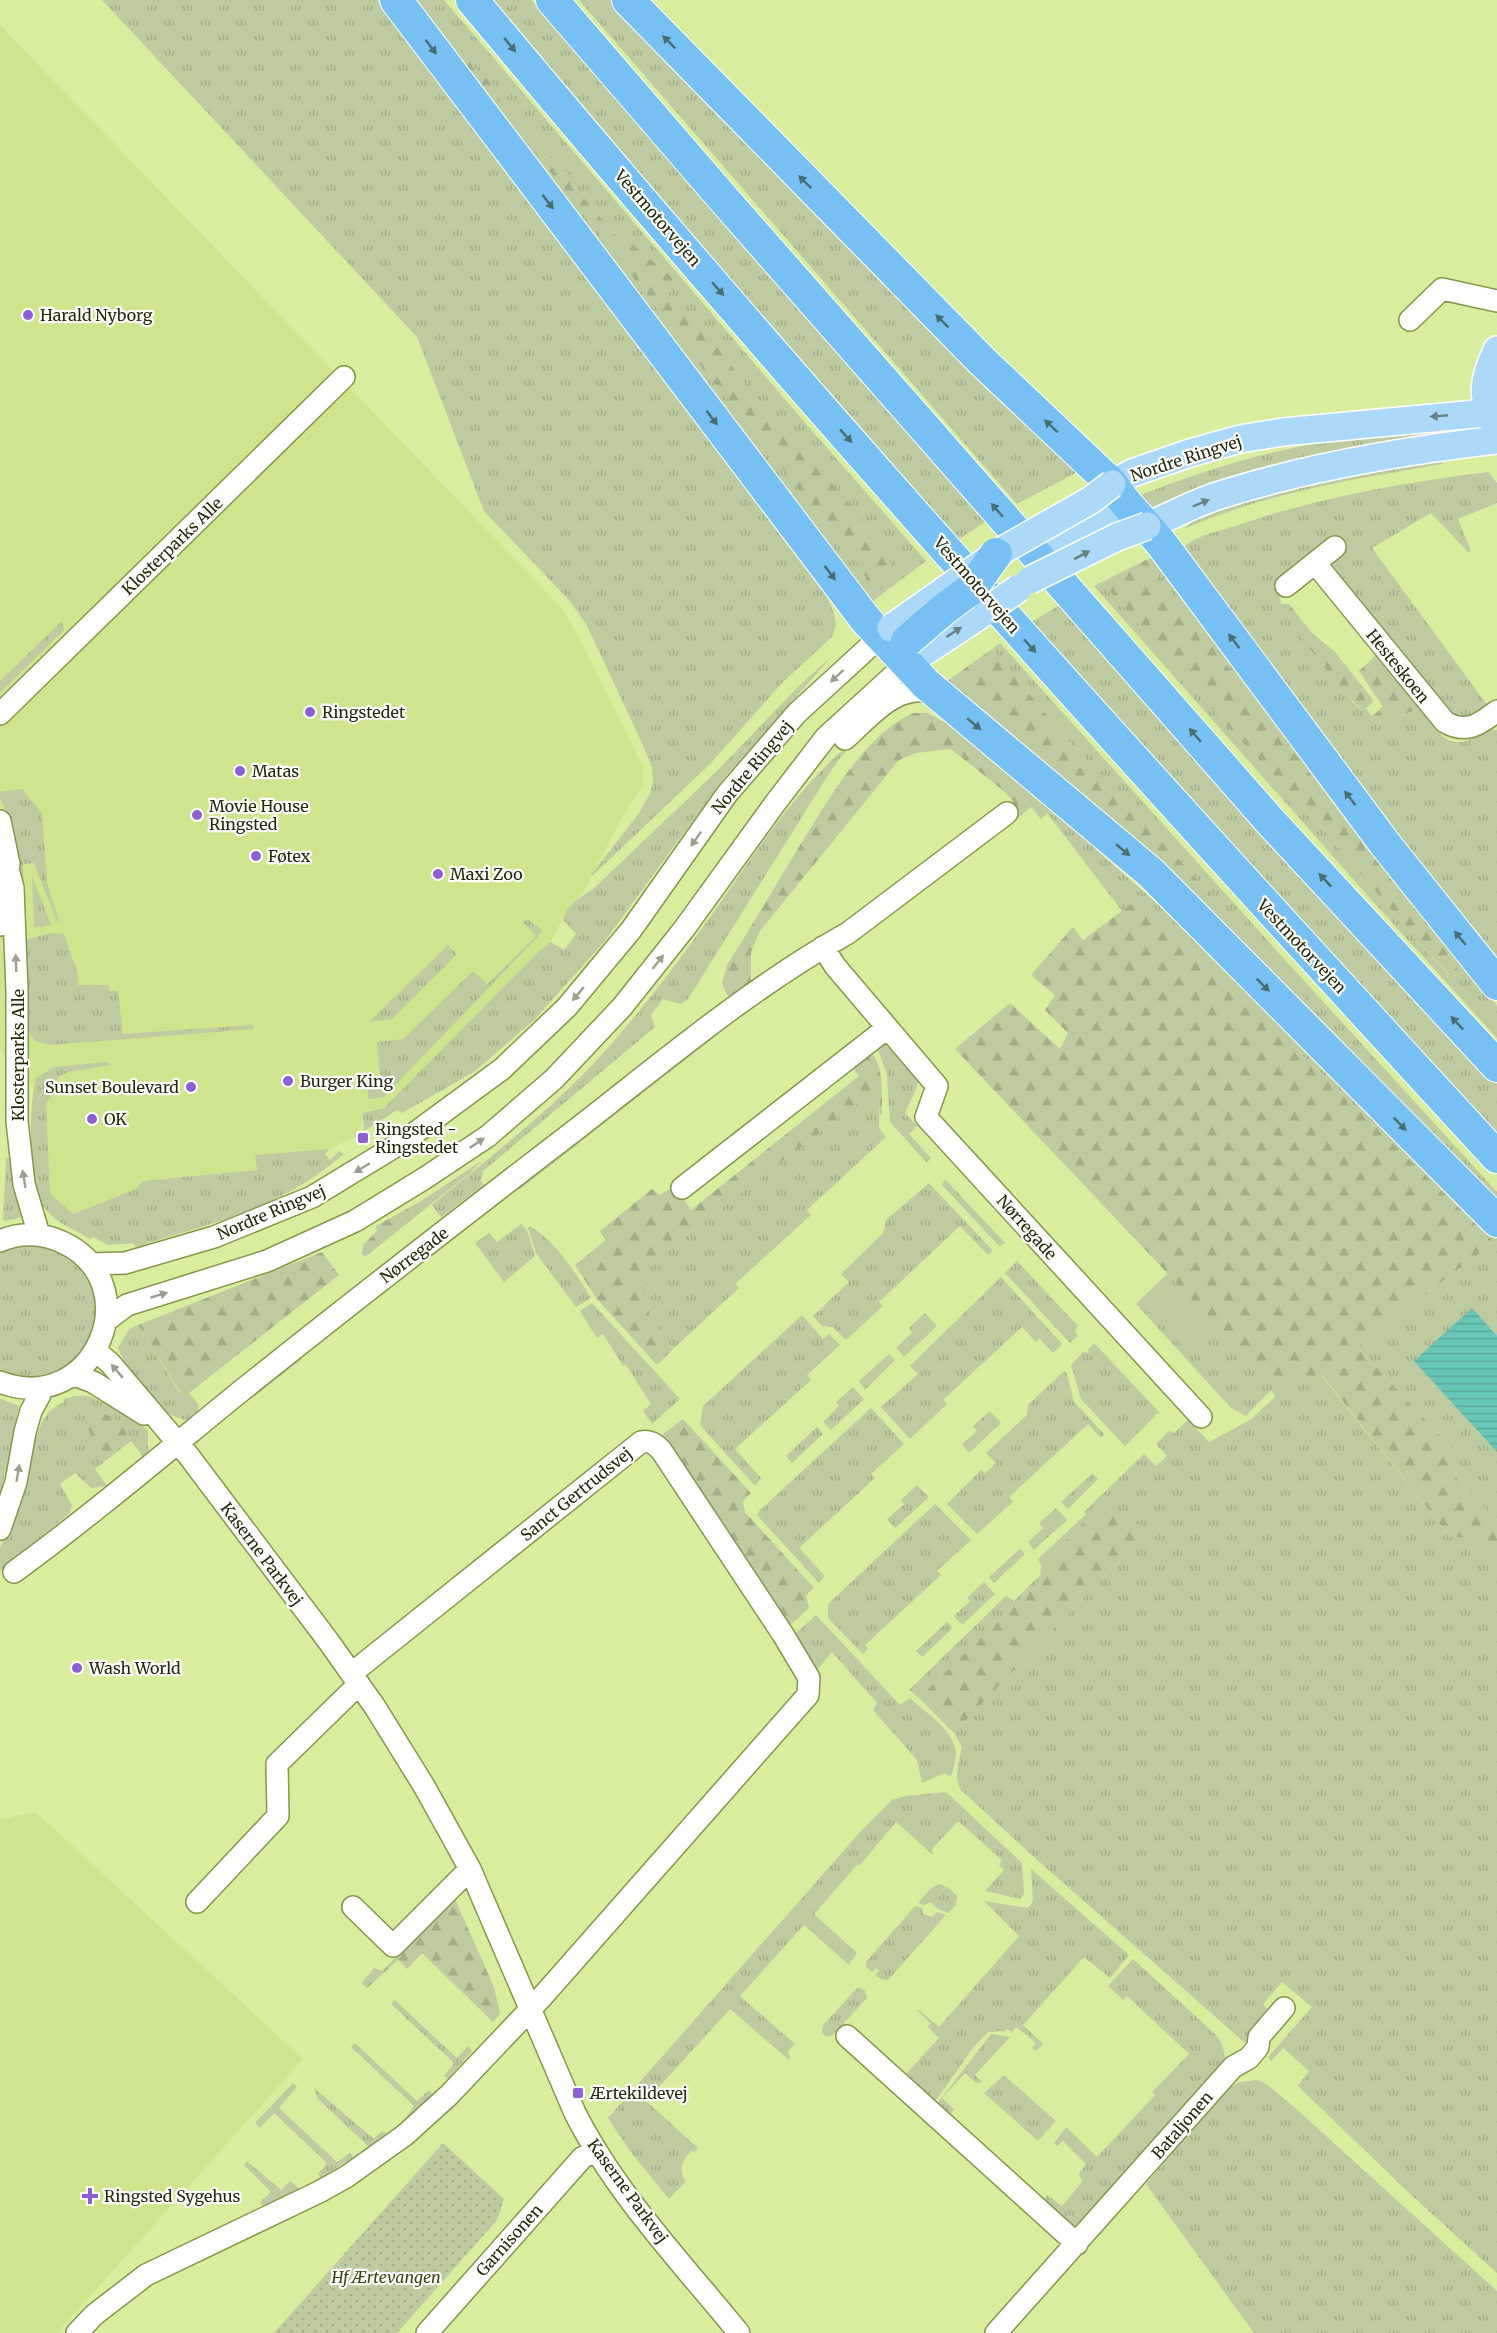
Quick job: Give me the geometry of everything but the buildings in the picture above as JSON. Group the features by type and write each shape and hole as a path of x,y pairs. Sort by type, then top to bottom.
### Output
{"highway":[{"path":"396,0 861,615 900,647 937,693 1151,873 1497,1221"},
{"name":"Vestmotorvejen","path":"472,0 723,294 1018,632 1214,850 1497,1157"},
{"path":"552,0 721,196 1270,820 1497,1066"},
{"path":"628,0 983,362 1116,489 1147,526 1385,844 1497,984"},
{"path":"900,647 971,589 996,554"}],"main road":[{"path":"1494,418 1485,390 1487,372 1497,350"},
{"name":"Nordre Ringvej","path":"996,554 1091,500 1116,489 1132,473 1190,453 1283,432 1494,418"},
{"name":"Nordre Ringvej","path":"900,647 988,610 1030,580 1117,537 1213,498 1304,471 1442,446 1497,440"},
{"path":"1030,580 1057,548 1111,516 1119,508 1116,489"}],"street":[{"path":"1410,320 1442,289 1497,301"},
{"name":"Klosterparks Alle","path":"0,714 344,377"},
{"path":"1286,586 1335,547"},
{"name":"Hesteskoen","path":"1315,563 1445,722 1453,726 1469,728 1480,724 1497,711"},
{"name":"Nordre Ringvej","path":"107,1320 127,1305 267,1261 355,1221 488,1136 554,1079 622,1007 684,929 826,737 900,647"},
{"name":"Nordre Ringvej","path":"90,1264 125,1263 214,1237 312,1197 404,1141 502,1069 567,1007 624,939 727,794 789,722 900,647"},
{"path":"776,802 896,695 921,688 937,693"},
{"name":"Nørregade","path":"14,1572 69,1532 375,1284 726,1013 823,947 848,933 1006,813"},
{"name":"Klosterparks Alle","path":"0,821 13,888 17,969 17,1120 24,1184 39,1235"},
{"name":"Klosterparks Alle","path":"0,925 9,873"},
{"name":"Nørregade","path":"823,947 835,966 937,1086 926,1117 1201,1417"},
{"path":"682,1188 887,1028"},
{"path":"0,1241 15,1236 39,1235 68,1244 90,1264 104,1290 107,1320 96,1352 74,1375 44,1387 18,1388 0,1382"},
{"name":"Kaserne Parkvej","path":"96,1352 110,1364 177,1443 355,1679 424,1786 470,1869 575,2113 595,2150 650,2224 739,2333"},
{"name":"Kaserne Parkvej","path":"74,1375 93,1382 162,1426"},
{"path":"0,1529 16,1482 31,1411 44,1387"},
{"name":"Sanct Gertrudsvej","path":"355,1679 645,1441 651,1442 661,1450 784,1636 809,1678 808,1695 530,2010"},
{"path":"197,1902 278,1816 277,1764 355,1679"},
{"path":"353,1907 393,1946 470,1869"},
{"name":"Bataljonen","path":"996,2333 1233,2067 1249,2058 1258,2047 1258,2037 1284,2007"},
{"path":"77,2333 94,2315 146,2275 263,2220 346,2176 405,2135 449,2095 530,2010"},
{"path":"848,2036 1077,2244"},
{"name":"Garnisonen","path":"427,2333 582,2158 595,2150"}],"shaded area":[{"path":"0,25 562,608 582,643 643,767 643,785 624,814 582,894 564,916 551,942 537,953 384,1108 364,1114 359,1135 329,1149 255,1155 257,1170 143,1181 136,1189 73,1214 50,1193 36,1194 33,1088 0,1049"},
{"name":"Ringsted Sygehus","path":"36,1812 303,2059 57,2333 0,2333 0,1819"}],"green space":[{"path":"102,0 378,0 827,597 836,625 832,637 782,683 710,764 592,876 639,813 650,794 653,781 652,768 643,745 586,624 569,600 484,511 417,337"},
{"path":"407,0 444,0 926,561 865,607"},
{"path":"489,0 531,0 988,520 956,541"},
{"path":"579,0 611,0 725,119 1083,469 1017,504"},
{"path":"455,44 479,73 493,84 499,99 542,149 574,179 576,189 626,248 631,243 677,281 668,295 683,313 707,334 773,420 823,473 888,550 893,580 875,594 862,568 840,546 759,436 711,379 603,238 451,47"},
{"path":"1439,429 1440,433 1437,435 1209,485 1147,510 1138,496 1213,469 1290,448 1343,439"},
{"path":"1441,460 1442,464 1343,482 1278,497 1215,516 1184,529 1196,518 1288,489 1346,475"},
{"path":"1488,472 1497,483 1497,503 1458,519 1471,551 1468,552 1431,513 1372,548 1488,706 1479,712 1465,717 1453,714 1433,696 1333,568 1333,561 1277,583 1281,604 1293,623 1352,701 1377,725 1421,708 1437,731 1449,740 1465,741 1488,731 1497,730 1497,970 1182,549 1205,535 1295,508 1423,481"},
{"path":"1151,558 1497,1006 1497,1038 1094,586 1102,582 1222,720 1323,829 1418,942 1449,975 1456,964 1146,560"},
{"path":"1146,560 1456,964 1458,976 1450,975 1418,942 1323,829 1222,720 1102,582"},
{"path":"1281,604 1289,604 1312,633 1334,651 1371,697 1373,702 1366,708 1372,716 1383,707 1359,671 1376,655 1421,708 1377,725 1325,668"},
{"path":"1060,605 1497,1084 1497,1140 1028,624"},
{"path":"61,622 65,629 0,693 0,681"},
{"path":"1000,643 1497,1192 1497,1208 958,695 1298,989 1106,779 1058,731 992,649"},
{"path":"992,649 1058,731 1106,779 1301,992 1309,1009 1304,1011 946,682"},
{"path":"833,655 725,777 604,942 535,1019 474,1072 402,1113 397,1110 364,1131 363,1113 384,1108 537,953 551,942 564,950 576,934 563,920 571,906 592,890 718,770 798,687"},
{"path":"885,711 839,759 688,999 681,1004 663,999 651,1015 655,1027 483,1171 481,1181 484,1185 441,1217 432,1205 530,1124 599,1058 673,967 788,809 821,771"},
{"path":"914,713 927,713 956,728 1052,810 1041,819 1031,807 1018,818 1013,801 1005,792 951,749 916,753 899,760 760,931 751,952 751,981 730,996 727,995 722,983 727,965 834,791 848,771 879,736"},
{"path":"24,789 42,813 47,883 59,921 57,921 34,863 23,864 26,930 21,930 17,845 11,822 0,798 0,792"},
{"path":"1052,810 1191,934 1497,1234 1497,1520 1457,1479 1453,1449 1357,1347 1494,1242 1186,942 1135,901 1122,911 1047,813"},
{"path":"32,876 51,925 34,928"},
{"path":"1135,901 1186,942 1494,1242 1357,1347 1453,1449 1457,1479 1497,1520 1497,1557 1465,1538 1450,1537 1322,1375 1315,1380 1264,1375 955,1049 1010,1003 1060,1049 1068,1033 1045,1010 1055,995 1031,975 1073,927 1083,940"},
{"path":"527,919 543,931 384,1097 368,1099 368,1086 381,1083 377,1042 403,1039 473,971 487,984 536,936 523,922"},
{"path":"53,933 64,934 78,975 78,985 108,985 110,991 118,991 123,1034 253,1025 254,1029 50,1045 35,1041 28,1030 26,1020 24,940"},
{"path":"448,945 457,954 392,1019 369,1022"},
{"path":"721,1028 721,1032 519,1190 518,1188 532,1176"},
{"path":"885,1044 918,1080 905,1113 917,1126 909,1134 931,1158 927,1163 890,1122 887,1074 877,1048"},
{"path":"870,1051 875,1057 880,1072 882,1114 880,1115 879,1087 651,1262 646,1291 650,1318 673,1349 657,1365 597,1299 575,1265 606,1240 600,1231 652,1189 660,1195 669,1189 676,1188 691,1210 859,1076 847,1061"},
{"path":"106,1062 110,1065 68,1072 60,1076 46,1104 50,1193 73,1214 136,1189 143,1181 257,1170 255,1155 329,1149 325,1154 330,1160 339,1151 344,1154 291,1191 248,1211 211,1224 136,1247 133,1243 108,1245 93,1237 90,1239 52,1216 37,1197 31,1154 32,1104 36,1078 54,1067"},
{"path":"880,1086 879,1128 886,1137 807,1210 811,1215 735,1284 739,1288 673,1349 650,1318 646,1291 651,1262"},
{"path":"6,1158 10,1158 23,1217 5,1221 3,1219"},
{"path":"481,1161 470,1173 365,1257 362,1254 363,1245 377,1231 376,1226 423,1200"},
{"path":"945,1179 1005,1243 999,1246 942,1185"},
{"path":"929,1183 993,1251 988,1255 960,1226 879,1302 883,1306 846,1340 833,1327 822,1326 813,1316 849,1282 841,1274 884,1232 886,1220"},
{"path":"521,1224 527,1230 535,1256 504,1282 475,1243 489,1233 497,1242"},
{"path":"530,1226 557,1249 591,1298 576,1307 536,1253 528,1228"},
{"path":"22,1244 53,1247 68,1255 81,1269 97,1299 97,1317 83,1352 67,1368 45,1376 21,1376 0,1369 0,1252"},
{"path":"322,1252 339,1275 189,1393 181,1393 138,1325"},
{"path":"1017,1261 1078,1326 1075,1331 1078,1336 1070,1343 1005,1273"},
{"path":"1168,1273 1264,1375 1321,1375 1450,1537 1465,1538 1497,1557 1497,2273 1407,2191 1298,2086 1309,2071 1283,2048 1271,2061 1268,2057 1312,2007 1282,1982 1263,2004 1267,2009 1249,2032 1249,2042 1245,2043 1035,1858 961,1790 957,1779 962,1747 954,1733 1150,1528 1091,1515 1041,1565 1038,1559 1086,1514 1084,1512 1144,1454 1156,1466 1167,1456 1156,1444 1169,1431 1174,1433 1188,1420 1209,1442 1250,1420 1275,1397 1271,1390 1246,1416 1231,1408 1136,1304"},
{"path":"1001,1277 1062,1344 1053,1353 1039,1338 1036,1342 1022,1327 943,1400 947,1404 910,1439 881,1407 918,1374 910,1366"},
{"path":"1167,1282 1210,1329 1187,1350 1146,1303"},
{"path":"592,1303 680,1399 652,1424 643,1411 651,1404 603,1334 597,1338 580,1311"},
{"path":"925,1313 937,1326 904,1357 896,1348 913,1332 909,1328"},
{"path":"802,1315 823,1339 829,1334 840,1345 807,1375 811,1380 735,1449 761,1478 755,1486 700,1425 703,1406"},
{"path":"138,1325 180,1393 189,1393 199,1405 198,1411 188,1420 177,1418 156,1403 146,1393 122,1358 118,1348 129,1329"},
{"path":"1094,1343 1160,1413 1154,1415 1125,1446 1081,1399 1071,1365 1083,1352 1089,1353 1088,1350"},
{"path":"889,1354 895,1360 865,1390 859,1381"},
{"path":"301,1357 302,1359 246,1401"},
{"path":"1064,1371 1067,1374 1074,1402 1104,1434 1101,1438 1088,1424 1009,1497 1013,1502 977,1534 947,1504 981,1470 985,1473 996,1463 986,1453 1027,1415 1028,1405"},
{"path":"853,1387 864,1399 831,1430 823,1422 839,1406 836,1402"},
{"path":"89,1396 124,1413 148,1430 148,1451 143,1457 131,1441 95,1469 107,1486 91,1488 75,1473 60,1484 72,1505 70,1513 0,1571 0,1548 18,1506 34,1436 37,1436 44,1420 54,1408 64,1402 64,1399"},
{"path":"0,1400 19,1406 0,1496"},
{"path":"871,1408 904,1444 871,1474 875,1478 799,1548 825,1576 819,1583 757,1515"},
{"path":"97,1410 113,1418 122,1426 127,1436 127,1442 113,1453 99,1452 92,1443 85,1420 91,1411"},
{"path":"990,1411 1001,1423 969,1453 962,1444 977,1431 973,1426"},
{"path":"683,1419 751,1493 743,1501 745,1512 814,1588 806,1595 809,1608 788,1627 671,1454 662,1435"},
{"path":"817,1427 823,1434 792,1463 786,1456"},
{"path":"1093,1473 1098,1479 1068,1509 1061,1502"},
{"path":"917,1485 929,1497 895,1528 887,1519 904,1504 901,1500"},
{"path":"935,1504 971,1540 937,1571 941,1575 865,1645 868,1649 863,1654 828,1618 828,1604"},
{"path":"1056,1508 1067,1520 1034,1550 1028,1542 1043,1528 1039,1523"},
{"path":"1107,1514 1150,1528 954,1733 919,1698 1040,1580 1041,1565 1091,1515"},
{"path":"1020,1549 1025,1554 994,1583 989,1577"},
{"path":"1040,1575 1040,1580 919,1698 909,1690 1006,1596 1014,1601"},
{"path":"984,1582 995,1594 962,1625 954,1616 970,1601 967,1598"},
{"path":"816,1615 900,1705 910,1698 951,1737 956,1753 951,1777 945,1773 922,1783 917,1760 873,1710 877,1703 832,1652 818,1669 794,1635"},
{"path":"947,1622 953,1628 922,1657 916,1651"},
{"path":"946,1792 1022,1863 1024,1894 1020,1899 985,1891 1004,1870 999,1865 1002,1860 958,1821 932,1849 933,1855 896,1822 861,1864 856,1866 814,1914 857,1953 849,1965 804,1925 740,1996 795,2044 788,2051 789,2060 730,2009 646,2101 698,2148 694,2152 691,2151 684,2161 682,2173 686,2181 669,2199 630,2151 608,2118 862,1830 892,1800 905,1796"},
{"path":"1031,1869 1129,1955 1110,1978 1084,1957 1023,2025 1043,2044 1036,2051 1032,2048 1036,2043 1016,2027 1012,2032 1007,2029 988,2032 973,2048 934,2103 904,2076 939,2038 928,2027 930,2023 918,2011 939,2027 1019,1936 984,1901 1028,1908 1033,1901"},
{"path":"939,1884 949,1888 957,1896 956,1905 948,1913 938,1909 931,1902 924,1905 918,1903 930,1889"},
{"path":"454,1897 494,1987 500,2014 493,2022 422,1953 407,1969 398,1960 367,1988 362,1983 374,1968 382,1971"},
{"path":"915,1906 922,1908 923,1914 932,1917 937,1912 946,1915 888,1980 881,1979 875,1975 879,1971 876,1968 872,1972 866,1967 866,1962"},
{"path":"1133,1959 1215,2034 1223,2048 1225,2064 1082,2224 1075,2227 1057,2216 1049,2208 1045,2199 1047,2195 1062,2206 1082,2182 1079,2173 1086,2164 1063,2141 1057,2146 1054,2143 1066,2127 1097,2157 1155,2095 1152,2092 1189,2054 1127,1996 1123,2000 1108,1986"},
{"path":"858,1987 865,1991 867,1998 833,2035 826,2037 822,2032 823,2025"},
{"path":"395,2000 457,2058 468,2046 472,2051 448,2079 444,2076 454,2063 391,2004"},
{"path":"991,2034 1010,2037 975,2075 982,2082 976,2083 965,2073 942,2098 954,2109 949,2117 936,2105"},
{"path":"355,2043 417,2101 429,2090 433,2094 405,2119 414,2106 351,2047"},
{"path":"1004,2075 1056,2121 1038,2141 984,2093"},
{"path":"1256,2080 1265,2083 1293,2106 1497,2291 1497,2333 1254,2333 1146,2184 1227,2089 1240,2082"},
{"path":"293,2083 297,2087 279,2108 337,2162 350,2153 353,2157 321,2178 318,2174 327,2163 274,2113 260,2128 255,2123"},
{"path":"314,2088 374,2139 382,2131 386,2133 369,2147 318,2099"},
{"name":"Hf Ærtevangen","path":"443,2143 504,2199 497,2220 397,2333 274,2333"},
{"path":"247,2161 281,2190 290,2181 300,2189 264,2207 260,2202 271,2192 244,2165"}],"water":[{"path":"1472,1308 1497,1336 1497,1452 1414,1361"}],"place":[{"name":"Harald Nyborg","path":"28,315"},
{"name":"Ringstedet","path":"310,712"},
{"name":"Matas","path":"240,771"},
{"name":"Movie House Ringsted","path":"197,815"},
{"name":"Føtex","path":"256,856"},
{"name":"Maxi Zoo","path":"438,874"},
{"name":"Burger King","path":"288,1081"},
{"name":"Sunset Boulevard","path":"191,1087"},
{"name":"OK","path":"92,1119"},
{"name":"Ringsted - Ringstedet","path":"363,1138"},
{"name":"Wash World","path":"77,1668"},
{"name":"Ærtekildevej","path":"578,2093"},
{"name":"Ringsted Sygehus","path":"90,2196"}]}
